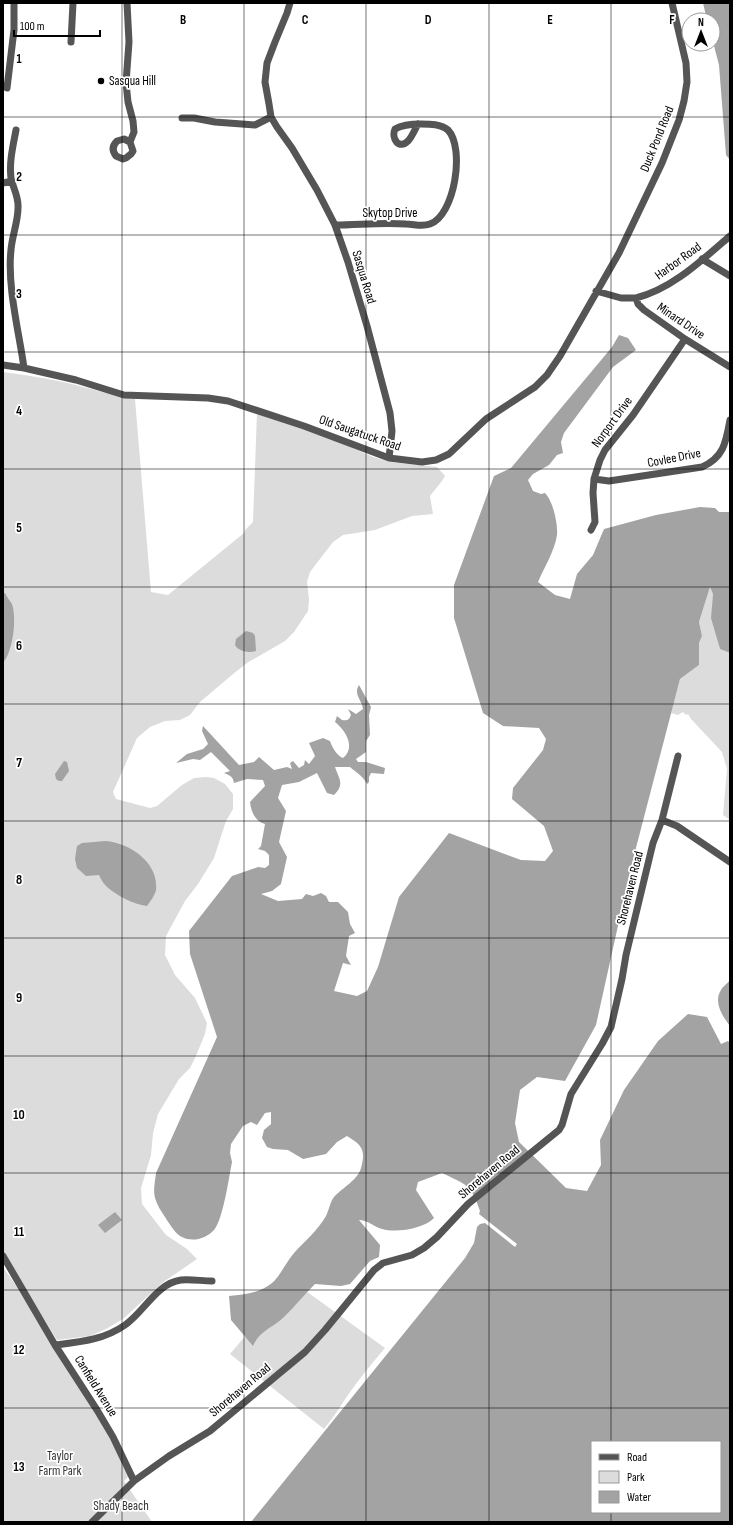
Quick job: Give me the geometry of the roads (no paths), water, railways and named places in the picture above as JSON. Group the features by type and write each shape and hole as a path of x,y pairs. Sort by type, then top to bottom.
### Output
{"street":[{"path":"7,88 6,53 14,30 14,3"},
{"path":"71,42 73,3"},
{"path":"127,3 129,42 126,83 134,132 130,142"},
{"name":"Sasqua Road","path":"290,3 274,42 268,63 265,82 271,117 317,190 335,225 359,300 386,396 392,431 389,458"},
{"name":"Duck Pond Road","path":"619,254 662,163 679,120 684,101 687,82 686,63 672,3"},
{"path":"182,118 255,125 271,117"},
{"name":"Skytop Drive","path":"335,225 423,225 430,224 437,220 445,211 456,172 456,153 454,141 448,130 438,125 418,124"},
{"path":"16,130 11,153 10,170 12,181 17,193 18,208 11,250 11,272 24,368"},
{"path":"3,183 12,181"},
{"name":"Harbor Road","path":"636,298 649,295 663,288 730,236"},
{"name":"Old Saugatuck Road","path":"3,365 24,368 76,380 124,395 208,398 228,401 304,426 389,458 422,462 436,460 449,454 486,419 534,387 547,375 557,361 596,291 619,254"},
{"path":"702,259 730,276"},
{"path":"596,291 621,298 636,298"},
{"name":"Minard Drive","path":"636,298 638,304 644,310 684,339 730,367"},
{"name":"Norport Drive","path":"591,530 595,522 593,493 594,479 600,460 605,450 633,415 684,339"},
{"name":"Covlee Drive","path":"594,479 609,481 702,467 712,462 721,453 727,438 730,420"},
{"name":"Shorehaven Road","path":"134,1481 169,1456 210,1431 315,1342 374,1270 383,1263 405,1257 421,1250 437,1237 468,1204 561,1128 571,1094 611,1027 626,955 653,843 662,820 678,756"},
{"path":"662,820 677,826 730,862"},
{"name":"Canfield Avenue","path":"3,1256 55,1345 110,1430 134,1481"},
{"path":"55,1345 87,1341 108,1335 125,1325 170,1282 182,1280 212,1281"},
{"path":"92,1522 134,1481"}],"water":[{"path":"703,3 730,3 730,160 726,155 719,65 716,52 721,52 721,12 705,12"},
{"path":"619,335 628,338 636,350 613,367 564,433 561,442 563,453 557,455 549,465 533,474 528,480 533,491 541,494 545,493 548,497 553,507 557,525 557,535 554,547 538,582 555,595 570,599 577,574 593,555 604,529 656,515 700,507 715,508 719,512 730,512 730,653 720,649 711,618 713,594 710,587 699,622 702,636 699,643 699,665 680,679 631,867 596,1025 565,1081 537,1077 520,1090 515,1123 519,1142 566,1188 587,1191 601,1165 600,1140 624,1090 658,1041 688,1014 707,1017 721,1044 728,1041 730,1043 730,1522 251,1522 465,1258 474,1243 477,1227 480,1224 485,1223 515,1247 517,1244 479,1214 480,1211 474,1195 467,1186 442,1173 418,1182 416,1190 434,1218 429,1222 410,1229 395,1231 382,1229 365,1221 359,1220 380,1245 379,1257 370,1261 350,1284 341,1286 315,1284 281,1320 259,1337 253,1346 231,1320 229,1296 257,1291 275,1280 294,1253 315,1231 326,1216 331,1201 334,1197 357,1176 361,1168 363,1152 356,1142 347,1136 337,1142 326,1154 303,1159 288,1150 267,1147 262,1138 264,1130 271,1124 271,1112 265,1113 257,1125 251,1122 243,1126 231,1144 230,1153 232,1162 225,1198 217,1225 211,1233 203,1238 193,1240 180,1236 158,1206 154,1192 156,1173 217,1037 190,954 189,931 232,876 258,867 265,868 269,865 269,855 265,851 258,849 261,846 265,824 254,816 250,802 265,786 263,780 247,779 234,783 232,777 224,773 230,771 211,752 200,760 193,759 176,763 187,754 203,749 208,744 202,731 203,726 239,765 254,762 259,757 274,770 287,767 292,769 290,763 293,761 299,768 304,765 305,760 309,764 315,756 309,743 323,738 330,741 333,748 343,758 349,749 348,739 343,730 335,722 337,716 342,720 349,719 351,715 348,709 356,714 363,709 357,694 357,688 359,685 371,707 369,715 370,735 366,741 366,752 356,759 358,762 366,762 385,768 384,774 371,773 367,784 362,777 350,767 335,767 340,784 334,795 327,793 317,773 299,782 282,785 278,798 286,811 279,842 287,857 281,884 272,891 261,894 278,901 302,899 306,894 313,896 321,893 326,896 329,902 338,902 348,912 350,924 355,933 349,936 346,956 351,965 343,963 334,991 357,996 367,991 378,967 399,897 449,833 521,860 545,861 553,851 544,826 512,799 513,788 543,750 546,739 539,728 503,726 483,713 454,618 454,585 494,476 511,468 612,347"},
{"path":"3,593 5,593 12,604 14,626 12,643 3,663"},
{"path":"246,631 253,633 255,636 256,651 244,651 235,645 236,639"},
{"path":"64,761 67,762 69,771 62,781 59,781 56,779 55,774"},
{"path":"106,841 133,850 148,863 156,880 156,890 147,906 125,899 110,890 99,875 86,876 77,868 75,859 77,846 82,843"},
{"path":"730,980 730,1026 722,1014 718,1004 718,999 722,989"},
{"path":"115,1212 122,1220 105,1233 98,1225"}],"place":[{"name":"Sasqua Hill","path":"101,81"}],"park label":[{"name":"Taylor Farm Park","path":"60,1464"},
{"name":"Shady Beach","path":"121,1506"}]}
